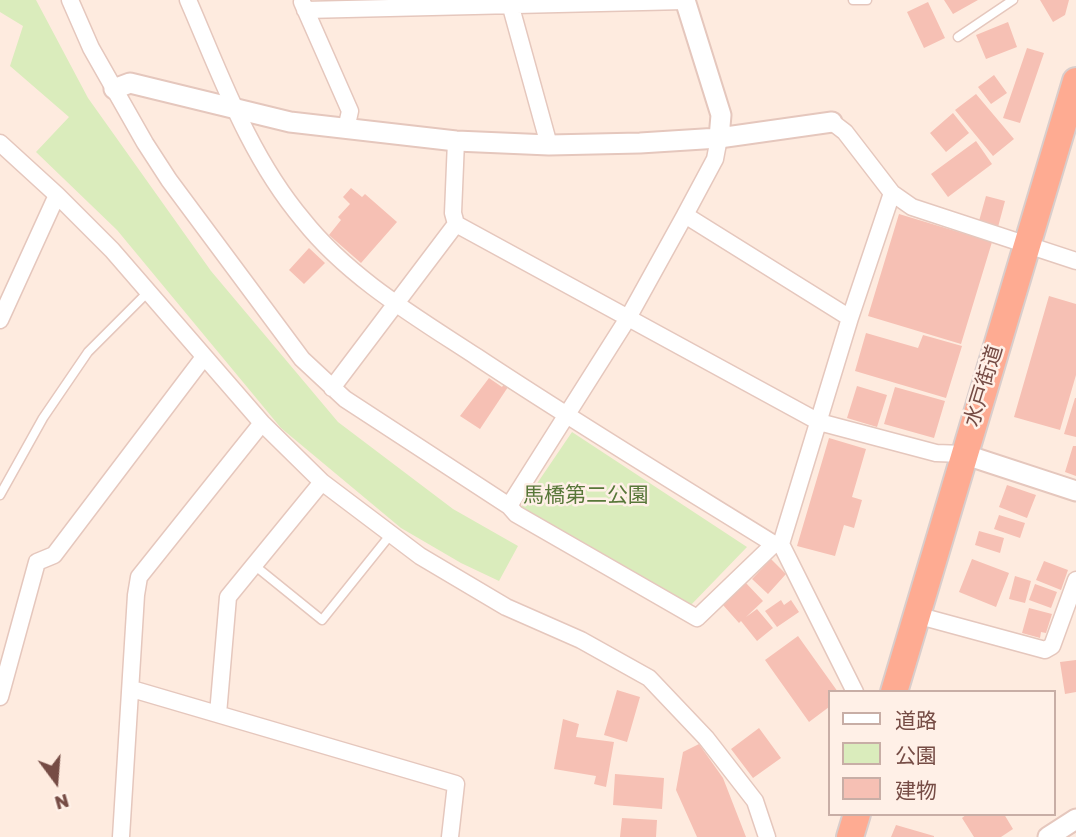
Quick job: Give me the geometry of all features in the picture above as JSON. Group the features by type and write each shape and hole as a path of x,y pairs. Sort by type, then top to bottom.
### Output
{"highway":[{"name":"水戸街道","path":"895,690 1076,81"},
{"path":"850,837 856,816"}],"street":[{"path":"70,0 91,48 169,180 302,359 332,388 363,412 509,506 516,514 696,618 778,544 892,193"},
{"path":"188,0 235,110 270,176 302,220 333,254 397,303 565,415 778,544 854,690"},
{"path":"346,129 350,111 303,5 685,0 721,116 715,159 628,318 509,506"},
{"path":"509,2 549,145"},
{"path":"114,89 130,83 290,122 456,141 549,145 640,144 719,138 832,122 845,132 892,193 912,207 1076,261"},
{"path":"456,141 453,214 456,224 819,422 936,453 963,454 1076,491"},
{"path":"0,144 57,195 149,291 262,423 322,482 420,556 506,607 581,640 649,678 706,738 755,801 767,837"},
{"path":"0,320 57,195"},
{"path":"685,215 850,318"},
{"path":"332,388 456,224"},
{"path":"0,697 37,562 54,555 204,358"},
{"path":"121,837 132,689 135,595 139,577 262,423"},
{"path":"218,714 228,597 322,482"},
{"path":"916,615 1045,650 1052,646 1076,580"},
{"path":"132,689 456,784 450,837"},
{"path":"1048,837 1076,819"}],"lane":[{"path":"853,0 867,0"},
{"path":"958,37 1013,0"},
{"path":"0,495 43,418 88,352 149,291"},
{"path":"254,565 322,620 391,534"}],"green space":[{"path":"0,0 36,0 88,98 211,271 338,422 453,509 518,546 499,581 461,563 401,528 281,428 117,230 36,152 69,117 10,66 23,26 0,12"},
{"name":"馬橋第二公園","path":"572,432 747,547 689,607 519,510"}],"building":[{"path":"944,0 978,0 953,14"},
{"path":"1040,0 1069,0 1065,15 1053,22"},
{"path":"928,2 945,38 924,48 907,12"},
{"path":"1008,22 1017,47 986,59 976,35"},
{"path":"1027,48 1044,53 1020,123 1003,118"},
{"path":"994,75 1007,93 991,104 978,87"},
{"path":"976,94 1014,139 993,156 955,110"},
{"path":"953,113 969,133 946,152 930,133"},
{"path":"976,141 992,164 948,197 931,174"},
{"path":"351,188 362,197 365,194 397,222 361,263 329,235 341,220 338,217 350,204 343,197"},
{"path":"986,196 1005,201 998,227 979,221"},
{"path":"899,214 992,242 961,344 868,316"},
{"path":"309,248 325,263 304,284 289,270"},
{"path":"1049,296 1076,304 1076,375 1060,430 1014,417"},
{"path":"866,333 918,348 923,335 962,346 946,398 855,371"},
{"path":"489,378 502,387 504,384 508,387 480,429 460,416"},
{"path":"857,386 887,395 877,427 847,418"},
{"path":"895,387 945,401 934,438 884,424"},
{"path":"1076,398 1076,437 1064,434"},
{"path":"829,438 866,449 852,497 862,500 854,528 844,525 835,556 797,546"},
{"path":"1073,446 1076,446 1076,476 1065,472"},
{"path":"1007,485 1036,495 1027,518 999,507"},
{"path":"999,515 1025,523 1020,538 994,529"},
{"path":"979,531 1004,538 1000,553 975,545"},
{"path":"771,559 786,574 768,594 752,579"},
{"path":"972,559 1009,573 996,607 959,592"},
{"path":"1044,561 1068,570 1061,590 1036,580"},
{"path":"1015,576 1031,581 1025,603 1009,599"},
{"path":"746,583 763,601 746,617 757,609 773,628 757,641 741,621 739,623 723,605"},
{"path":"1035,584 1057,592 1051,608 1029,600"},
{"path":"781,600 784,605 791,600 799,612 777,627 765,611"},
{"path":"1029,608 1052,614 1046,633 1041,632 1040,638 1022,633"},
{"path":"798,636 837,690 828,690 828,708 809,722 765,660"},
{"path":"1076,660 1076,692 1065,694 1060,662"},
{"path":"617,690 640,697 627,742 604,735"},
{"path":"563,719 579,724 576,737 614,742 606,787 594,784 596,776 554,769"},
{"path":"759,728 781,758 753,778 731,749"},
{"path":"699,744 723,778 746,837 697,837 676,790 683,752"},
{"path":"615,774 664,778 662,809 613,805"},
{"path":"1005,816 1013,829 1001,837 974,837 962,818"},
{"path":"622,818 657,820 656,837 620,837"},
{"path":"896,825 934,836 934,837 891,837"}]}
